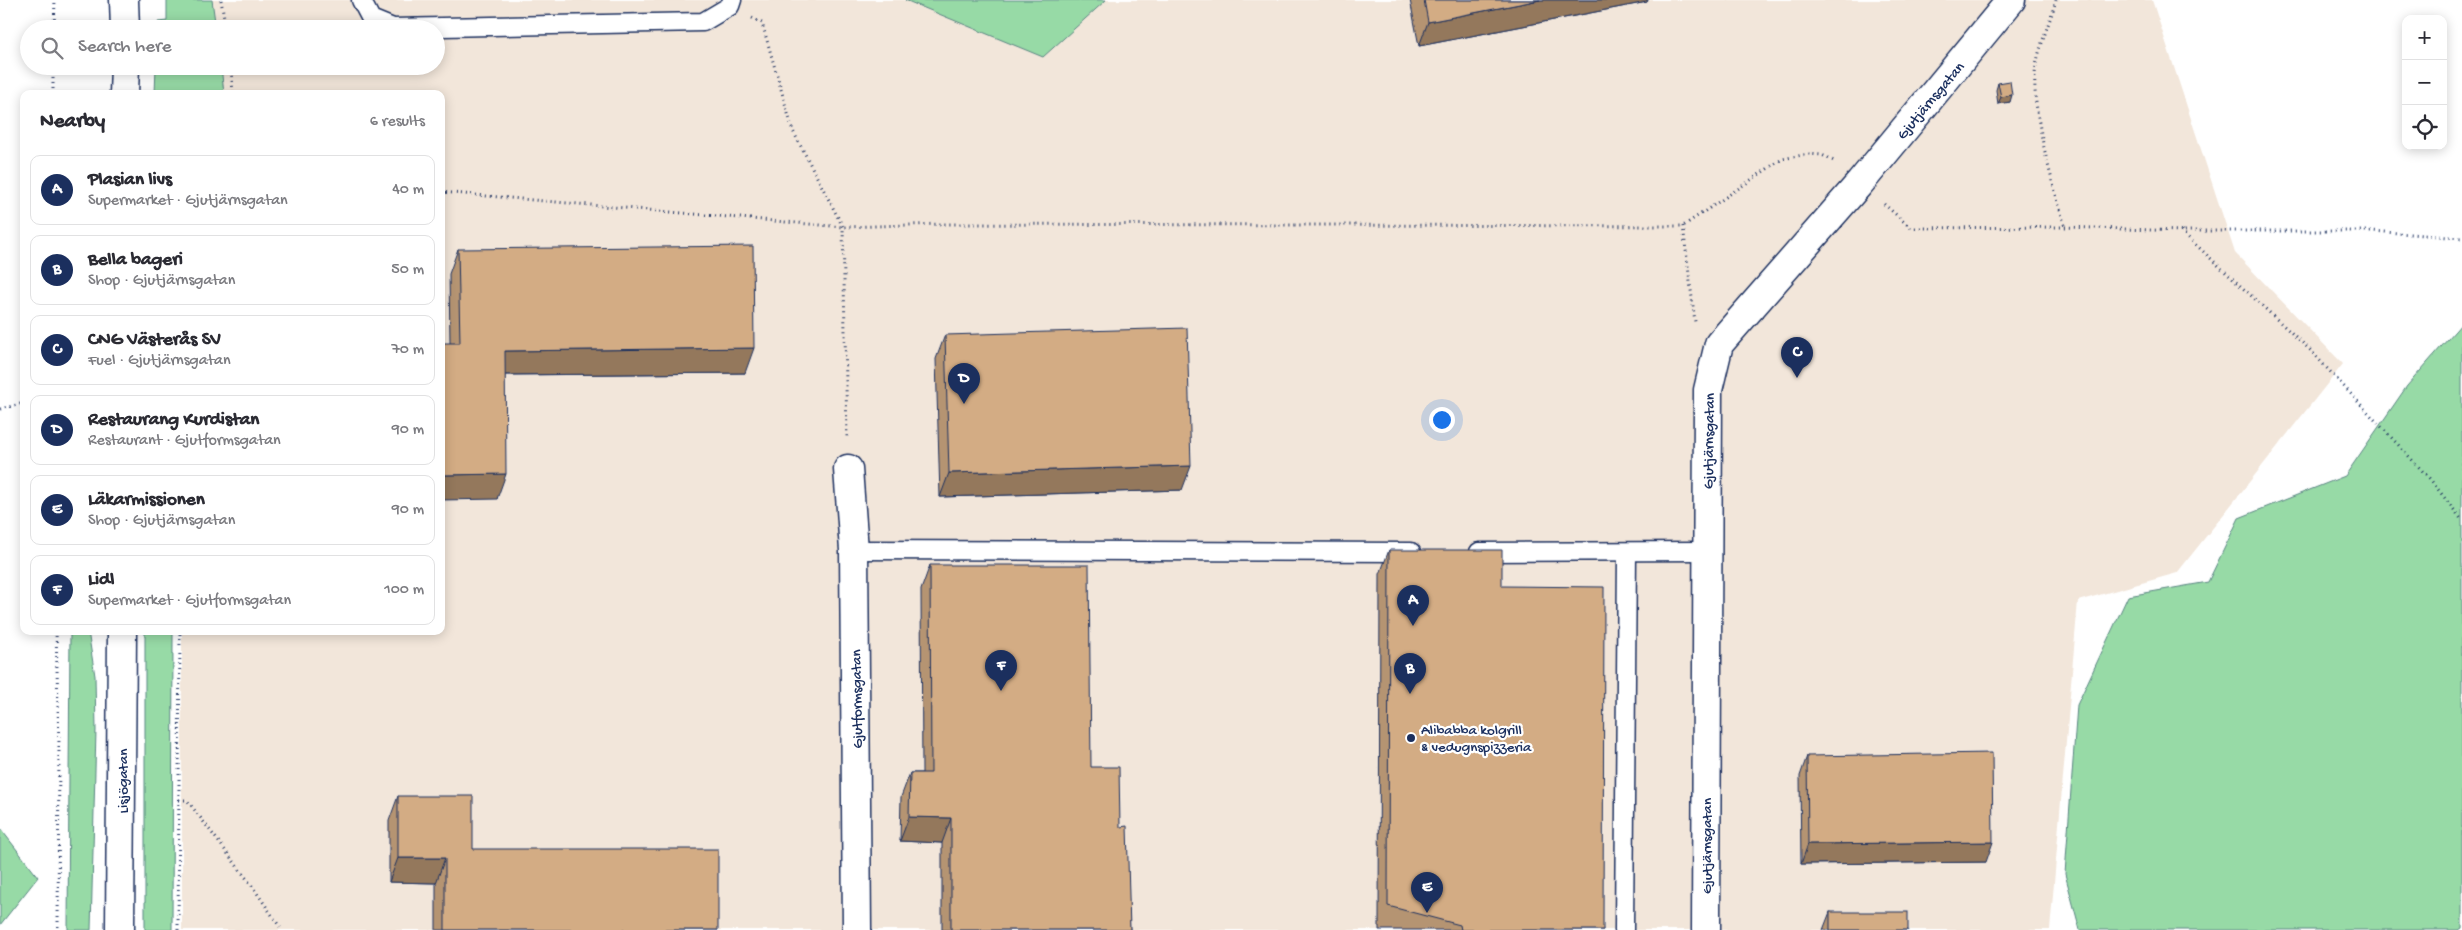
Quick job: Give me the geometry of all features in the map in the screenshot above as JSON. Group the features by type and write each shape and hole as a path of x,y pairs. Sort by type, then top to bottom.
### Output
{"street":[{"path":"124,0 125,20"},
{"name":"Gjutjärnsgatan","path":"1706,930 1708,390 1719,344 1860,183 2011,0"},
{"path":"124,75 124,90"},
{"name":"Gjutformsgatan","path":"848,469 854,550 857,930"},
{"name":"Lisjögatan","path":"120,930 122,635"}],"lane":[{"path":"361,0 371,19 373,20"},
{"path":"445,27 703,22 731,3"},
{"path":"854,550 1424,552"},
{"path":"1463,552 1708,551"},
{"path":"1624,930 1627,552"}],"path":[{"path":"54,20 55,0"},
{"path":"221,0 224,20"},
{"path":"2056,0 2036,66 2035,97 2051,174 2065,227"},
{"path":"731,3 762,23 793,131 843,227 848,469"},
{"path":"53,90 54,75"},
{"path":"232,75 233,90"},
{"path":"445,192 843,227 942,224 1683,226 1771,166 1795,156 1822,156 1835,161 1911,228 2065,227 2180,231 2372,231 2462,238"},
{"path":"1683,226 1698,350 1715,360"},
{"path":"2180,231 2310,350 2430,479 2462,520"},
{"path":"0,409 20,403"},
{"path":"56,635 59,744 58,930"},
{"path":"178,930 180,635"},
{"path":"179,800 187,800 211,829 282,930"}],"shaded area":[{"path":"186,0 2152,0 2235,253 2343,364 2177,573 2078,601 2050,930 182,930 182,635 445,635 445,90 184,90 184,75 445,75 445,20 185,20"}],"green space":[{"path":"167,0 212,0 215,20 167,20"},
{"path":"905,0 1106,0 1043,57"},
{"path":"156,75 222,75 224,90 155,90"},
{"path":"2462,323 2462,928 2459,930 2080,930 2065,874 2077,705 2128,596 2208,582 2239,518 2345,476 2407,386"},
{"path":"70,635 89,635 95,676 96,730 91,930 68,930"},
{"path":"145,635 173,635 172,930 145,930"},
{"path":"0,828 38,877 0,925"}],"building":[{"path":"1424,0 1540,0 1428,22"},
{"path":"2010,81 2012,95 2001,97 1998,83"},
{"path":"753,246 754,348 505,351 506,474 445,475 445,343 460,343 458,249"},
{"path":"1187,328 1191,466 949,473 945,335"},
{"path":"1389,550 1502,550 1502,586 1604,587 1603,930 1461,930 1460,925 1388,906"},
{"path":"930,565 1089,565 1091,767 1119,767 1120,827 1127,826 1130,930 951,930 951,818 909,817 910,773 931,773"},
{"path":"1992,753 1993,842 1808,844 1807,756"},
{"path":"398,796 473,796 473,849 718,849 718,930 445,930 445,858 398,858"},
{"path":"1830,912 1908,912 1908,930 1830,930"}],"place":[{"name":"CNG Västerås SV","path":"1797,378"},
{"name":"Restaurang Kurdistan","path":"964,404"},
{"name":"Plasian livs","path":"1413,626"},
{"name":"Lidl","path":"1001,691"},
{"name":"Bella bageri","path":"1410,694"},
{"name":"Alibabba kolgrill & vedugnspizzeria","path":"1411,738"},
{"name":"Läkarmissionen","path":"1427,913"}]}
